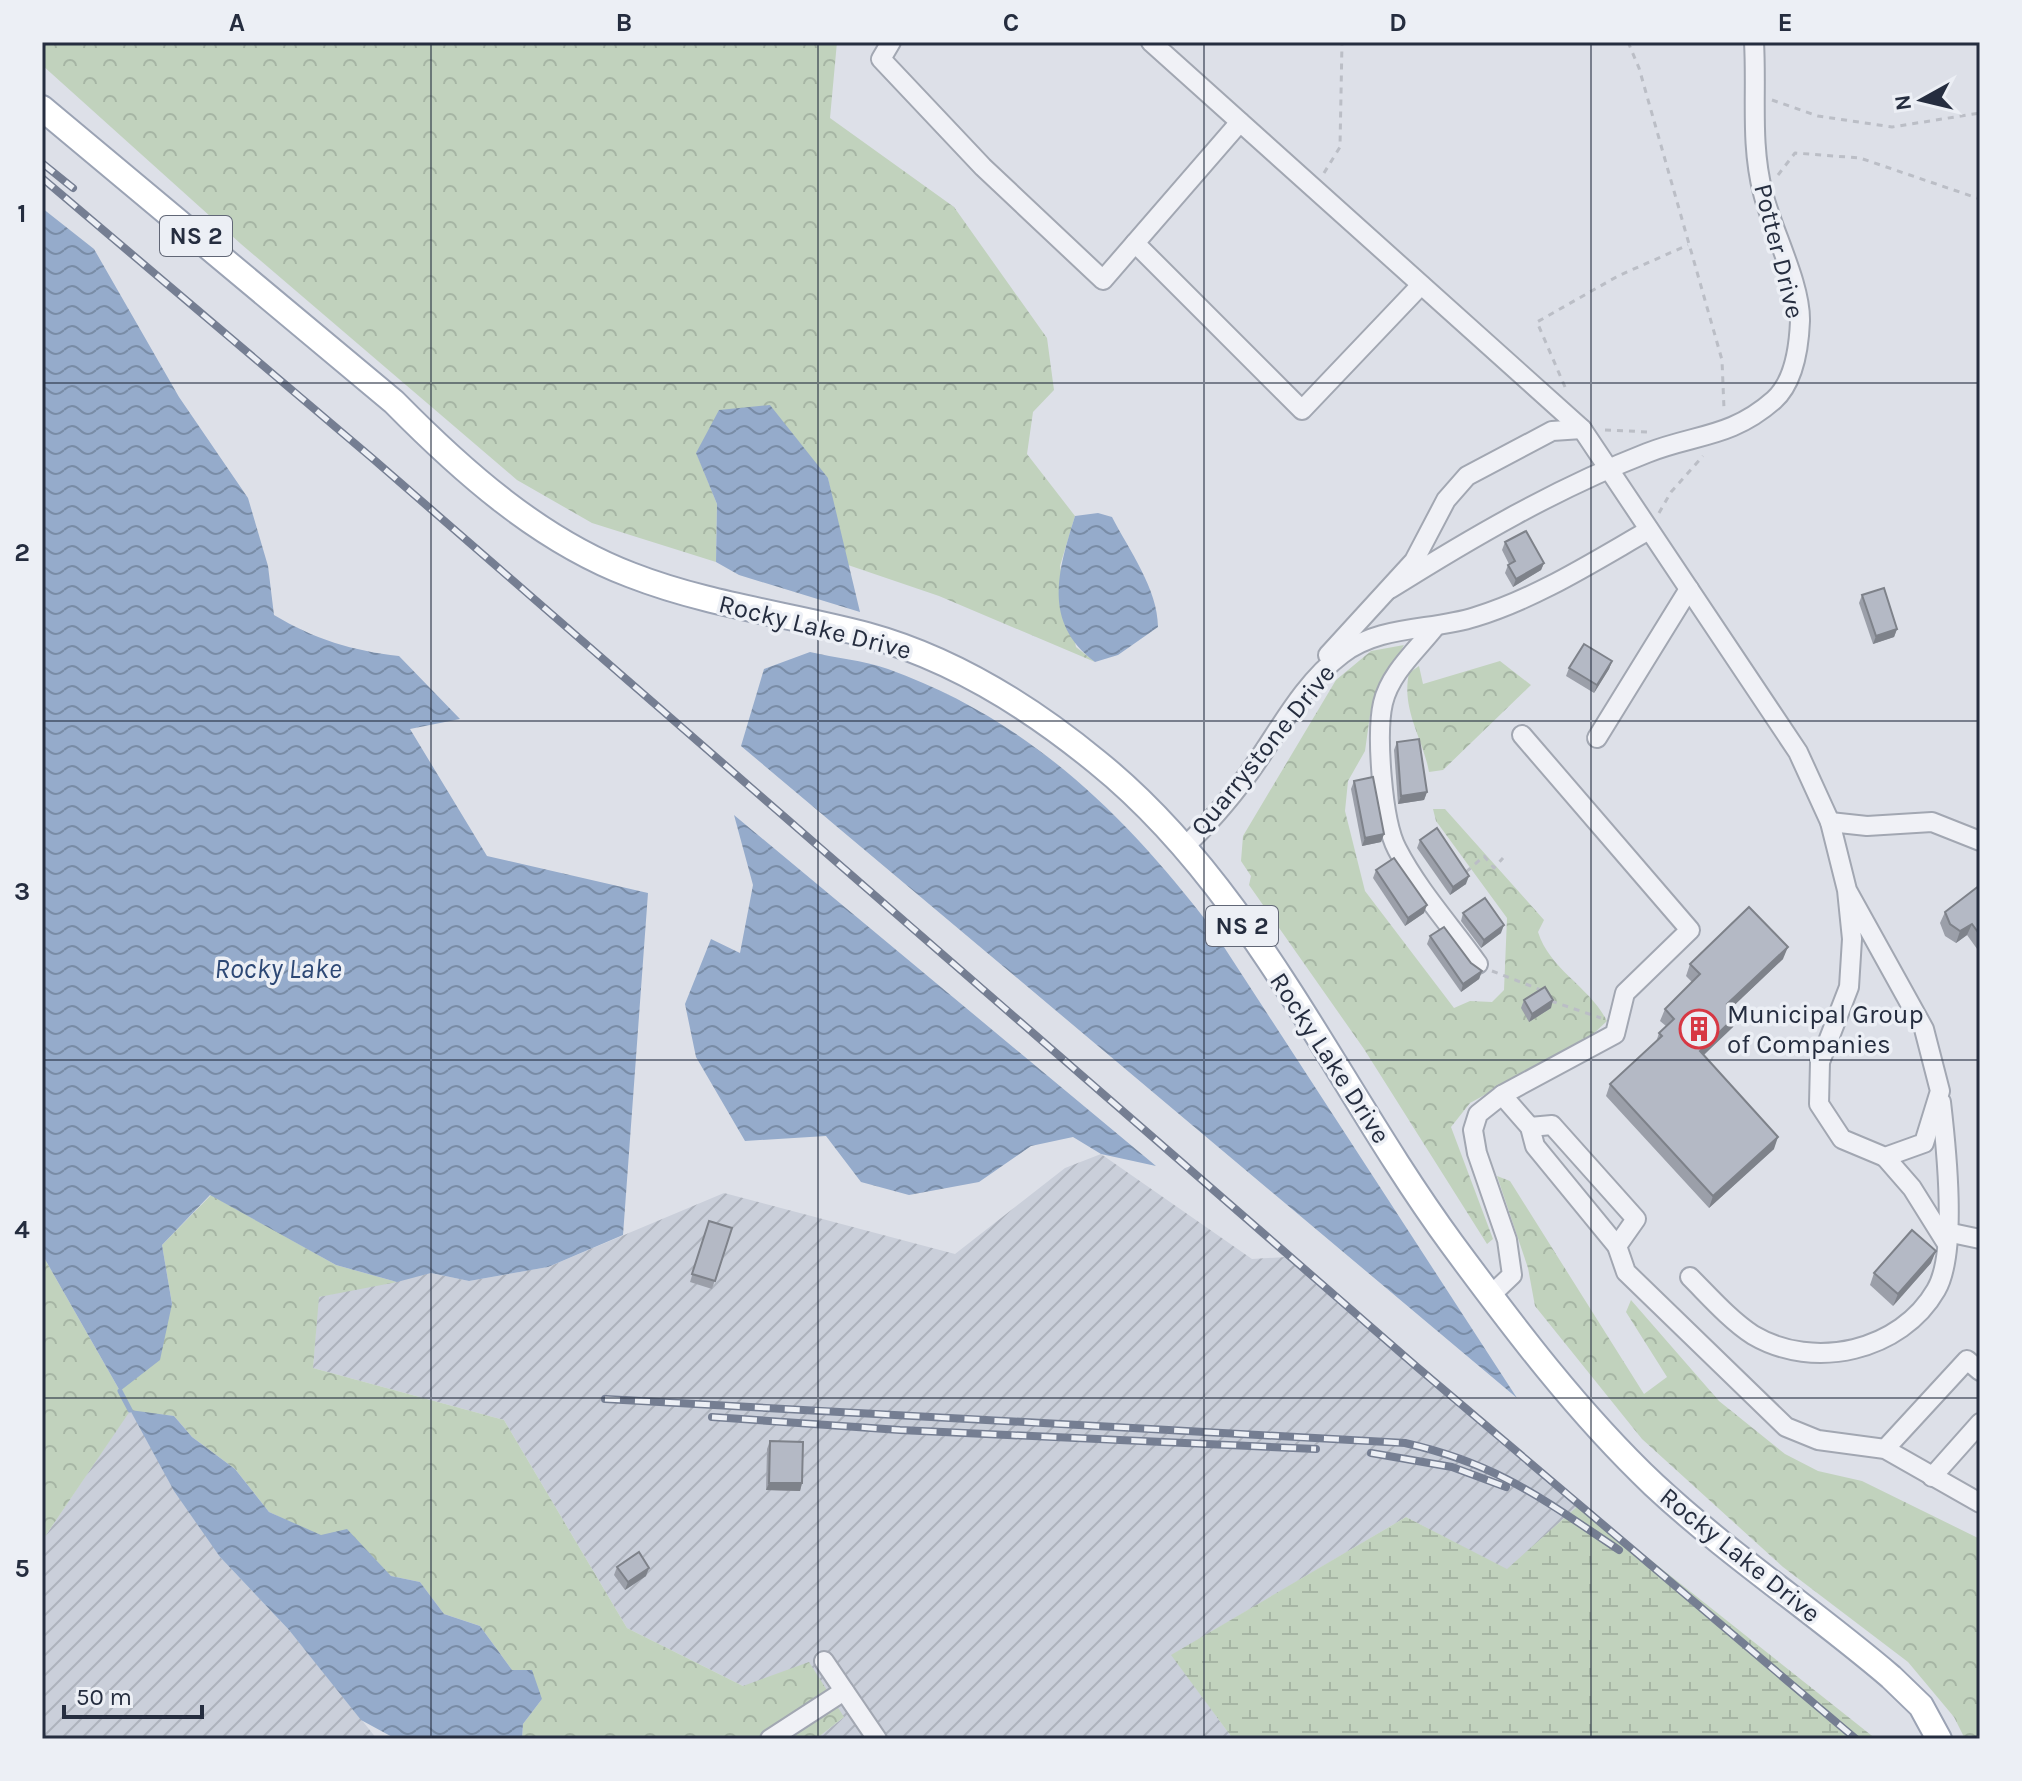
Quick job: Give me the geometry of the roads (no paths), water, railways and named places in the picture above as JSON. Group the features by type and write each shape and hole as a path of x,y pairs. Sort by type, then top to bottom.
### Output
{"main road":[{"name":"Rocky Lake Drive","path":"42,108 394,402 444,451 520,513 569,546 633,576 740,609 866,635 971,677 1090,756 1142,801 1185,846 1272,969 1449,1240 1527,1344 1591,1419 1654,1485 1891,1677 1921,1706 1939,1739"}],"street":[{"path":"891,42 881,59 983,167 1103,280 1240,122"},
{"path":"1151,42 1582,429 1798,752 1830,822 1847,890 1852,939 1849,987 1820,1062 1819,1104 1842,1139 1885,1157 1912,1188 1947,1238"},
{"name":"Potter Drive","path":"1390,589 1559,493 1649,452 1725,432 1777,399 1795,363 1800,318 1763,194 1754,129 1755,48"},
{"path":"1135,243 1302,410 1421,285"},
{"path":"1289,710 1337,643 1414,561 1446,500 1467,476 1552,431 1582,429"},
{"name":"Quarrystone Drive","path":"1185,846 1214,818 1289,710 1339,655 1355,645 1388,633 1435,627 1513,603 1649,530"},
{"path":"1597,738 1689,589"},
{"path":"1435,627 1401,667 1383,701 1380,752 1385,798 1394,845 1416,881 1478,964"},
{"path":"1491,1295 1512,1275 1507,1240 1477,1153 1473,1130 1478,1114 1502,1095 1615,1034 1625,993 1690,930 1522,735"},
{"path":"1830,822 1867,826 1932,822 1980,841"},
{"path":"1690,1277 1754,1335 1793,1349 1845,1352 1887,1339 1937,1289 1947,1238 1948,1176 1940,1091 1924,1029 1847,890"},
{"path":"1885,1157 1924,1143 1940,1091"},
{"path":"1502,1095 1530,1127 1535,1146 1617,1246 1626,1272 1786,1427 1818,1440 1885,1449 1980,1503"},
{"path":"1530,1127 1552,1125 1636,1219 1617,1246"},
{"path":"1947,1238 1980,1239"},
{"path":"1885,1449 1967,1360 1980,1371"},
{"path":"1932,1477 1980,1423"},
{"path":"824,1661 877,1739"},
{"path":"770,1739 844,1691"}],"water":[{"name":"Rocky Lake","path":"42,208 94,249 179,397 248,498 268,566 274,615 334,643 399,656 460,719 410,729 487,856 648,893 623,1235 548,1267 469,1281 431,1273 397,1282 336,1265 210,1195 162,1245 172,1304 160,1360 120,1391 42,1254"},
{"path":"770,405 828,478 860,612 739,575 716,562 717,504 696,453 719,410"},
{"path":"1098,513 1112,517 1141,570 1153,598 1158,627 1118,655 1095,662 1067,630 1059,595 1064,556 1075,516"},
{"path":"810,652 888,669 985,714 1069,774 1143,845 1211,927 1517,1398 741,746 764,669"},
{"path":"734,815 1156,1166 1101,1154 1073,1137 1031,1146 979,1182 909,1195 861,1182 826,1136 745,1141 696,1057 685,1004 711,939 740,953 753,885"},
{"path":"130,1410 174,1416 192,1437 235,1469 269,1512 321,1535 347,1529 391,1576 420,1582 444,1614 480,1626 512,1670 532,1670 542,1699 523,1724 522,1739 396,1739 361,1720 289,1630 220,1557 174,1491"}],"waterway":[{"path":"120,1391 130,1410"}],"railway":[{"path":"42,163 73,188"},
{"path":"42,178 372,458 1417,1367 1856,1739"},
{"path":"605,1399 1405,1443 1438,1451 1493,1472 1542,1499 1619,1550"},
{"path":"712,1417 900,1430 1316,1449"},
{"path":"1371,1453 1452,1467 1506,1487"}],"place":[{"name":"Municipal Group of Companies","path":"1699,1029"}]}
